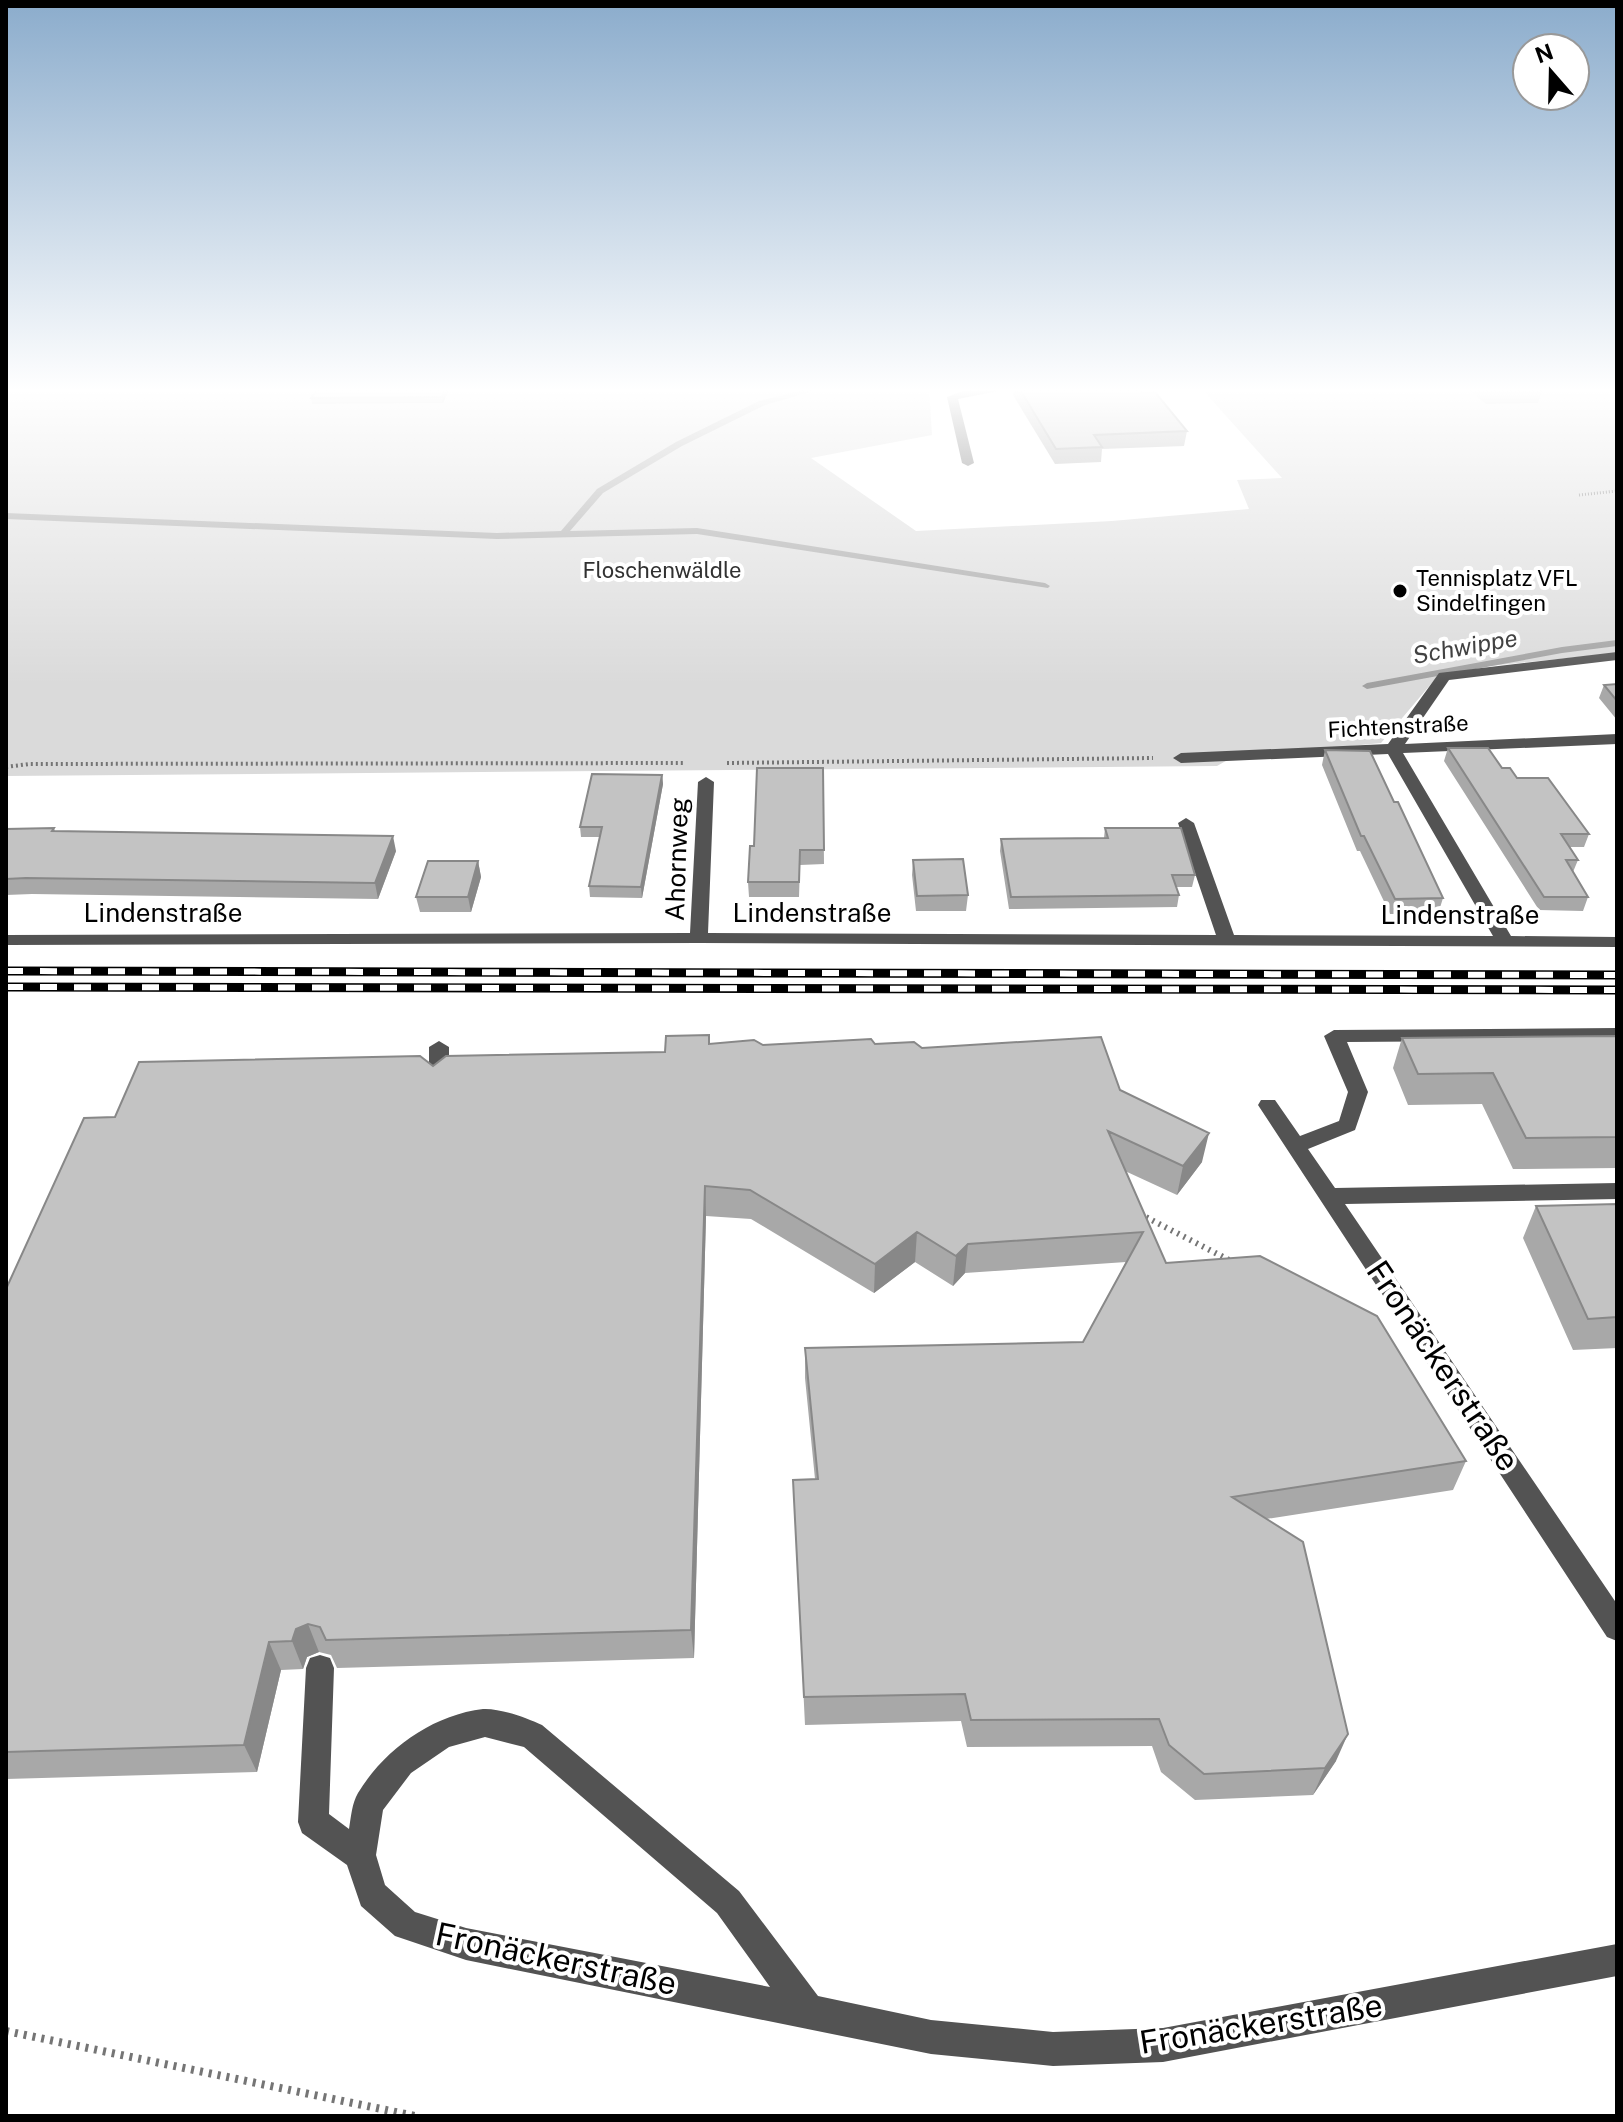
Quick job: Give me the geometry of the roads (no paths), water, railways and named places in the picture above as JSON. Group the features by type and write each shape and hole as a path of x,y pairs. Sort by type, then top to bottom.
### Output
{"street":[{"path":"1505,941 1393,749 1444,676 1617,656"},
{"name":"Fichtenstraße","path":"1181,758 1617,739"},
{"name":"Ahornweg","path":"699,938 706,782"},
{"path":"1186,823 1227,941"},
{"name":"Lindenstraße","path":"6,940 699,938 1617,942"},
{"path":"1295,1146 1348,1125 1358,1092 1334,1036 1617,1034"},
{"path":"439,1047 439,1085"},
{"name":"Fronäckerstraße","path":"1268,1105 1617,1628"},
{"path":"1328,1196 1617,1191"},
{"path":"320,1668 313,1822 360,1855"},
{"name":"Fronäckerstraße","path":"808,2011 728,1902 532,1735 485,1723 442,1735 400,1763 369,1804 360,1855 372,1895 406,1925 466,1944 931,2037 1038,2047 1163,2045 1617,1960"}],"waterway":[{"name":"Schwippe","path":"563,534 607,487"},
{"path":"6,516 497,536 563,534"},
{"name":"Schwippe","path":"563,534 697,531 1045,586"},
{"name":"Schwippe","path":"1367,686 1562,650 1617,643"}],"railway":[{"path":"6,971 1617,975"},
{"path":"6,987 1617,990"}],"place":[{"name":"Tennisplatz VFL Sindelfingen","path":"1400,591"}],"park label":[{"name":"Floschenwäldle","path":"662,570"}]}
